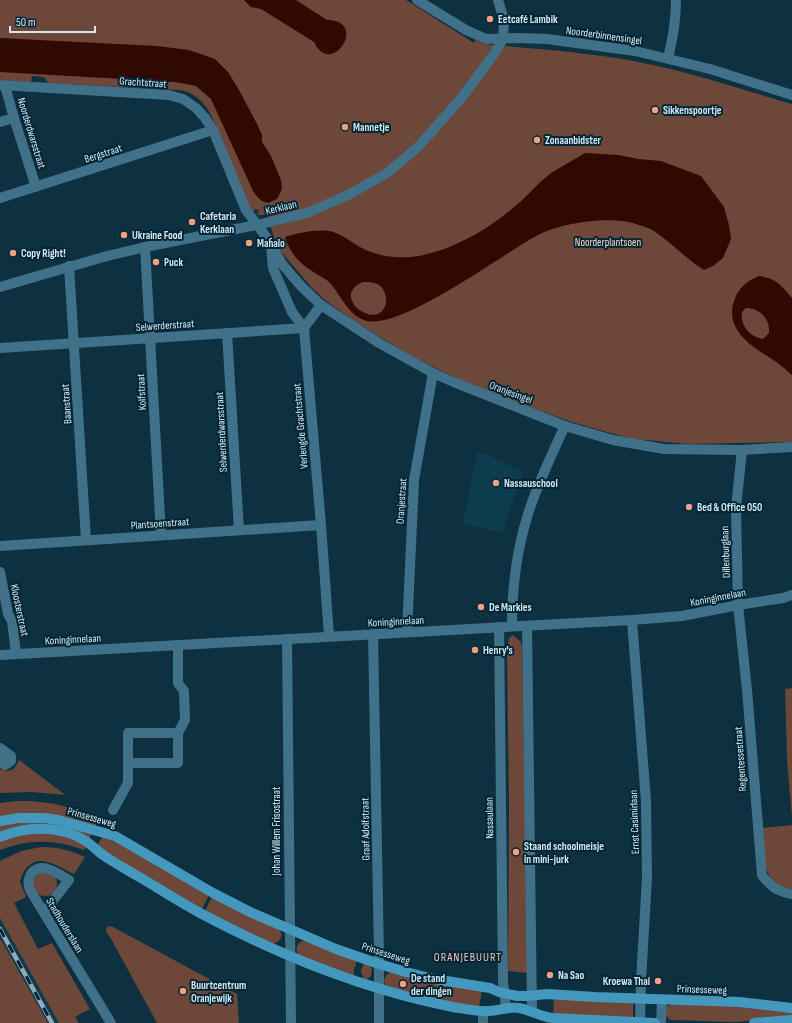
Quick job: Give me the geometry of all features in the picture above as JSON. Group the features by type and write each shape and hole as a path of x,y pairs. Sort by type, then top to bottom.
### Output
{"street":[{"name":"Noorderbinnensingel","path":"417,0 466,30 486,39 547,39 635,50 710,69 792,95"},
{"path":"498,0 504,20 503,39"},
{"path":"668,58 674,32 676,0"},
{"name":"Kerklaan","path":"0,287 69,266 145,247 258,225 307,213 348,195 387,173 418,147 459,100 494,54 503,39"},
{"name":"Grachtstraat","path":"3,86 169,95 183,99 196,108 213,130 246,210 258,225"},
{"name":"Noorderdwarsstraat","path":"3,86 36,187"},
{"path":"0,122 14,118"},
{"name":"Bergstraat","path":"0,198 213,130"},
{"path":"258,225 270,242 272,268 292,312 304,328 321,305"},
{"name":"Oranjesingel","path":"270,242 282,264 301,286 321,305 379,343 434,373 456,383 565,426 613,440 664,449 742,450 792,447"},
{"name":"Kolfstraat","path":"145,247 161,535"},
{"name":"Baanstraat","path":"69,266 86,540"},
{"name":"Selwerderstraat","path":"0,348 304,328"},
{"name":"Verlengde Grachtstraat","path":"304,328 329,636"},
{"name":"Selwerderdwarsstraat","path":"227,333 239,530"},
{"name":"Oranjestraat","path":"406,632 414,480 434,373"},
{"path":"512,626 518,557 528,514 543,474 565,426"},
{"name":"Dillenburglaan","path":"738,605 736,508 742,450"},
{"name":"Plantsoenstraat","path":"0,546 321,525"},
{"path":"0,540 0,546"},
{"name":"Kloosterstraat","path":"0,572 8,614 12,621 16,654"},
{"name":"Koninginnelaan","path":"0,655 632,620 682,616 783,598 792,595"},
{"name":"Regentessestraat","path":"738,605 744,654 762,875 768,884 779,891 792,894"},
{"name":"Ernst Casimirlaan","path":"632,620 646,808 647,878 640,1023"},
{"path":"527,626 532,1011"},
{"name":"Nassaulaan","path":"499,627 503,981 506,1008"},
{"name":"Graaf Adolfstraat","path":"374,634 379,1023"},
{"name":"Johan Willem Frisostraat","path":"287,639 291,1023"},
{"path":"128,763 178,763 178,733 185,720 184,691 178,683 178,645"},
{"path":"113,810 128,783 128,733 178,733"},
{"path":"0,748 11,756 11,761 5,765 2,763 0,758"},
{"name":"Prinsesseweg","path":"0,821 18,818 45,818 58,820 115,836 225,899 289,930 379,964 434,979 490,988 517,996 547,994 662,1000 740,1002 792,1008"},
{"name":"Prinsesseweg","path":"0,837 19,831 42,829 65,832 76,836 85,841 102,855 201,913 245,935 334,974 379,989 429,1002 483,1011 516,1008 532,1011 553,1021 655,1023"},
{"name":"Stadhouderslaan","path":"44,912 69,880 53,871 39,868 32,874 28,882 29,886 44,912 111,1023"},
{"path":"661,1023 662,1000"},
{"path":"483,1011 483,1023"},
{"path":"754,1023 792,1020"}],"shaded area":[{"path":"244,0 296,0 327,20 339,22 345,29 346,37 343,45 337,51 330,54 321,52 314,42 261,9 251,7"},
{"path":"0,38 157,46 189,50 215,59 228,72 262,135 262,142 271,156 281,180 282,189 277,199 268,203 265,202 259,199 253,191 211,99 196,86 175,82 0,72"},
{"path":"585,153 618,155 661,161 701,176 724,207 729,225 731,239 723,258 713,266 704,270 661,236 645,227 629,222 608,220 571,224 540,234 452,289 401,315 380,321 364,320 353,313 328,281 310,270 296,258 285,237 309,232 328,231 340,235 372,253 394,257 411,257 428,254 462,242 478,233 507,213 551,173","holes":["363,282 380,285 384,290 386,303 380,313 373,315 365,313 358,309 353,302 351,295 354,288"]},
{"path":"759,276 774,281 782,286 792,298 792,375 750,344 737,330 733,321 732,312 734,301 738,292 747,283","holes":["746,308 751,308 760,312 768,323 769,333 763,339 754,336 744,326 742,312"]},
{"name":"Nassauschool","path":"477,452 485,454 524,472 510,508 503,533 463,524"},
{"path":"0,918 59,1023 48,1023 0,938"}],"green space":[{"name":"Noorderplantsoen","path":"0,0 406,0 474,43 475,40 484,44 564,51 623,59 681,72 792,104 792,442 688,444 635,439 572,422 513,401 459,379 419,360 383,339 326,301 312,288 283,254 276,244 267,215 257,215 259,210 255,209 253,212 251,210 212,117 203,103 195,96 186,91 180,90 48,83 44,77 32,76 31,82 0,80"},
{"path":"513,635 521,642 522,648 528,973 508,971 509,805 507,654 509,638"},
{"path":"792,688 792,816 787,761 785,689"},
{"path":"19,760 64,795 32,792 0,793 0,769 10,771 16,766"},
{"path":"16,801 59,805 79,811 99,820 95,827 0,818 0,803"},
{"path":"37,820 92,833 89,839 74,832 0,834 0,824"},
{"path":"792,825 792,889 781,886 774,881 769,874 764,857 763,828"},
{"path":"25,832 62,835 86,846 84,850 74,846 52,842 32,842 10,846 0,850 0,840"},
{"path":"103,835 110,837 209,895 202,909 108,855 98,845"},
{"path":"41,847 63,849 85,857 74,874 47,862 37,861 33,863 26,869 21,877 20,882 26,897 14,903 38,949 52,943 90,1009 75,1017 79,1023 59,1023 0,918 0,861 21,851"},
{"path":"45,872 53,876 57,884 53,892 45,896 37,892 33,884 37,876"},
{"path":"212,897 279,929 282,935 279,941 273,944 205,911"},
{"path":"108,926 113,927 237,994 239,1023 157,1023 106,932"},
{"path":"0,938 48,1023 0,1023"},
{"path":"305,940 357,960 354,969 354,978 299,956 297,953 297,946 300,942"},
{"path":"364,962 370,964 372,970 371,976 364,981 361,971"},
{"path":"391,972 482,990 479,1007 431,999 385,985 385,977"},
{"path":"554,997 633,1001 633,1019 553,1015"},
{"path":"671,1004 740,1005 792,1012 792,1017 734,1022 670,1020 665,1015 665,1008"}],"railway":[{"path":"0,929 52,1023"}],"place":[{"name":"Eetcafé Lambik","path":"490,19"},
{"name":"Sikkenspoortje","path":"655,110"},
{"name":"Mannetje","path":"345,127"},
{"name":"Zonaanbidster","path":"537,140"},
{"name":"Cafetaria Kerklaan","path":"192,222"},
{"name":"Ukraine Food","path":"124,235"},
{"name":"Mah̄alo","path":"249,243"},
{"name":"Copy Right!","path":"13,253"},
{"name":"Puck","path":"156,262"},
{"name":"Nassauschool","path":"496,483"},
{"name":"Bed & Office 050","path":"689,507"},
{"name":"De Markies","path":"481,607"},
{"name":"Henry's","path":"475,650"},
{"name":"Staand schoolmeisje in mini-jurk","path":"516,852"},
{"name":"Na Sao","path":"550,975"},
{"name":"Kroewa Thai","path":"658,981"},
{"name":"De stand der dingen","path":"403,984"},
{"name":"Buurtcentrum Oranjewijk","path":"183,991"}],"district":[{"name":"ORANJEBUURT","path":"468,957"}]}
